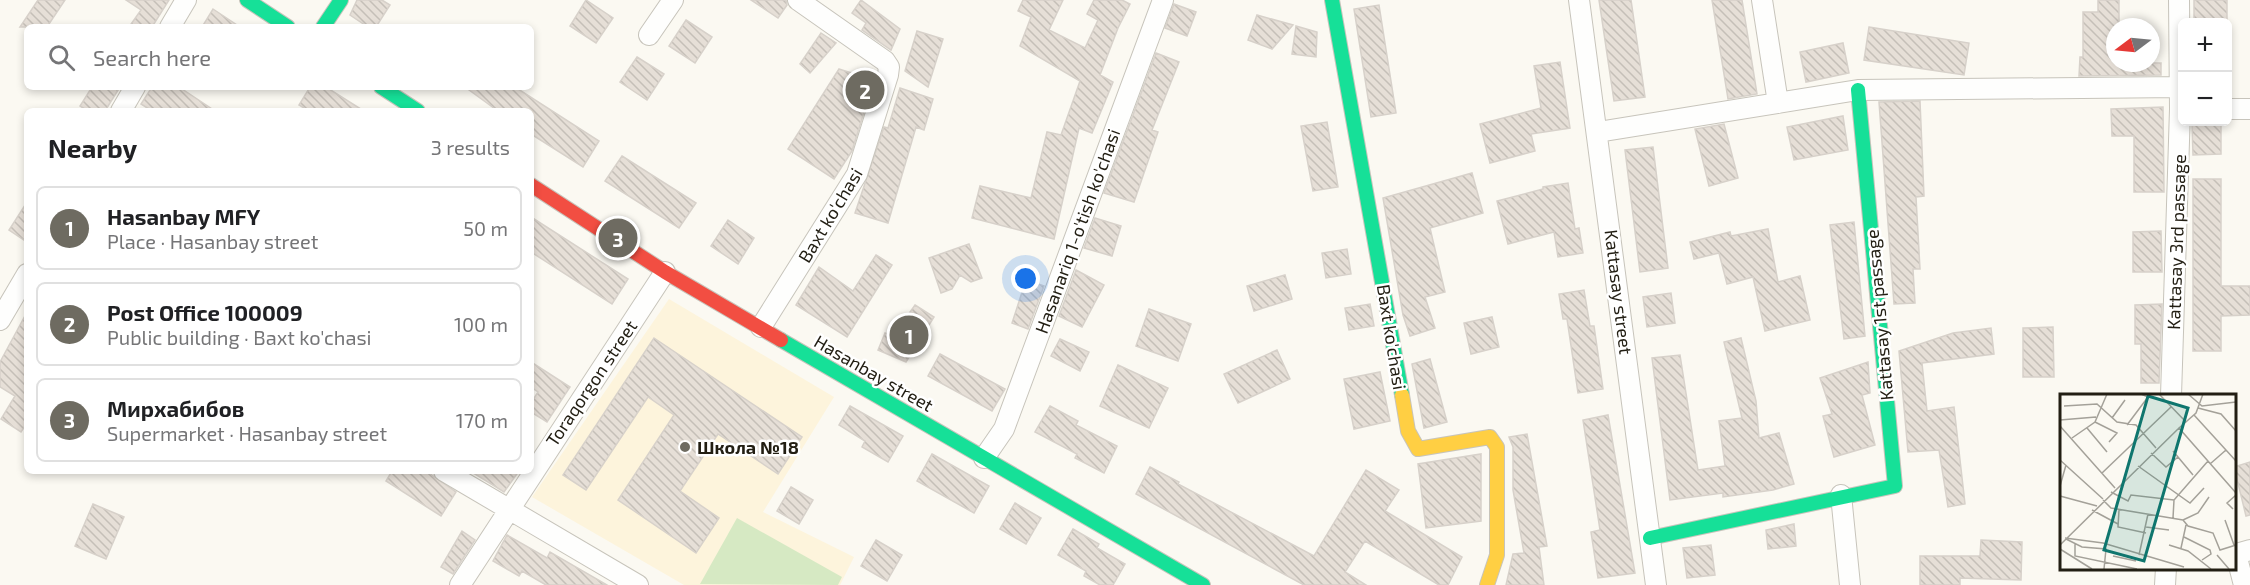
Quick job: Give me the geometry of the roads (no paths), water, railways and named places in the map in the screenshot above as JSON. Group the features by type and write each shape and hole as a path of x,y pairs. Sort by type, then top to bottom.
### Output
{"street":[{"path":"172,24 186,0"},
{"path":"247,0 283,24"},
{"path":"325,24 341,0"},
{"path":"650,35 673,0"},
{"name":"Baxt ko'chasi","path":"761,327 857,174 889,67 885,61 798,0"},
{"name":"Hasanariq 1-o'tish ko'chasi","path":"984,458 1004,429 1163,0"},
{"name":"Baxt ko'chasi","path":"1332,0 1383,276 1407,431 1418,449 1490,437 1497,447 1497,555 1487,585"},
{"name":"Kattasay street","path":"1579,0 1656,585"},
{"path":"1762,0 1778,103"},
{"name":"Kattasay 3rd passage","path":"2179,0 2180,72"},
{"path":"1598,132 1858,90 2178,87"},
{"path":"123,108 133,90"},
{"path":"386,90 413,108"},
{"name":"Kattasay 1st passage","path":"1650,538 1841,495 1895,486 1858,90"},
{"path":"2232,109 2250,109"},
{"name":"Kattasay 3rd passage","path":"2171,394 2180,126"},
{"name":"Hasanbay street","path":"534,187 665,272 1203,585"},
{"name":"Toraqorgon street","path":"534,469 665,272"},
{"path":"0,320 24,279"},
{"path":"449,474 638,585"},
{"name":"Toraqorgon street","path":"460,585 531,474"},
{"path":"1841,495 1850,585"},
{"path":"2244,585 2236,554 2250,550"},
{"path":"2165,585 2166,570"}],"place":[{"name":"Post Office 100009","path":"865,90"},
{"name":"Мирхабибов","path":"618,238"},
{"name":"Hasanbay MFY","path":"909,335"},
{"name":"Школа №18","path":"685,447"}]}
